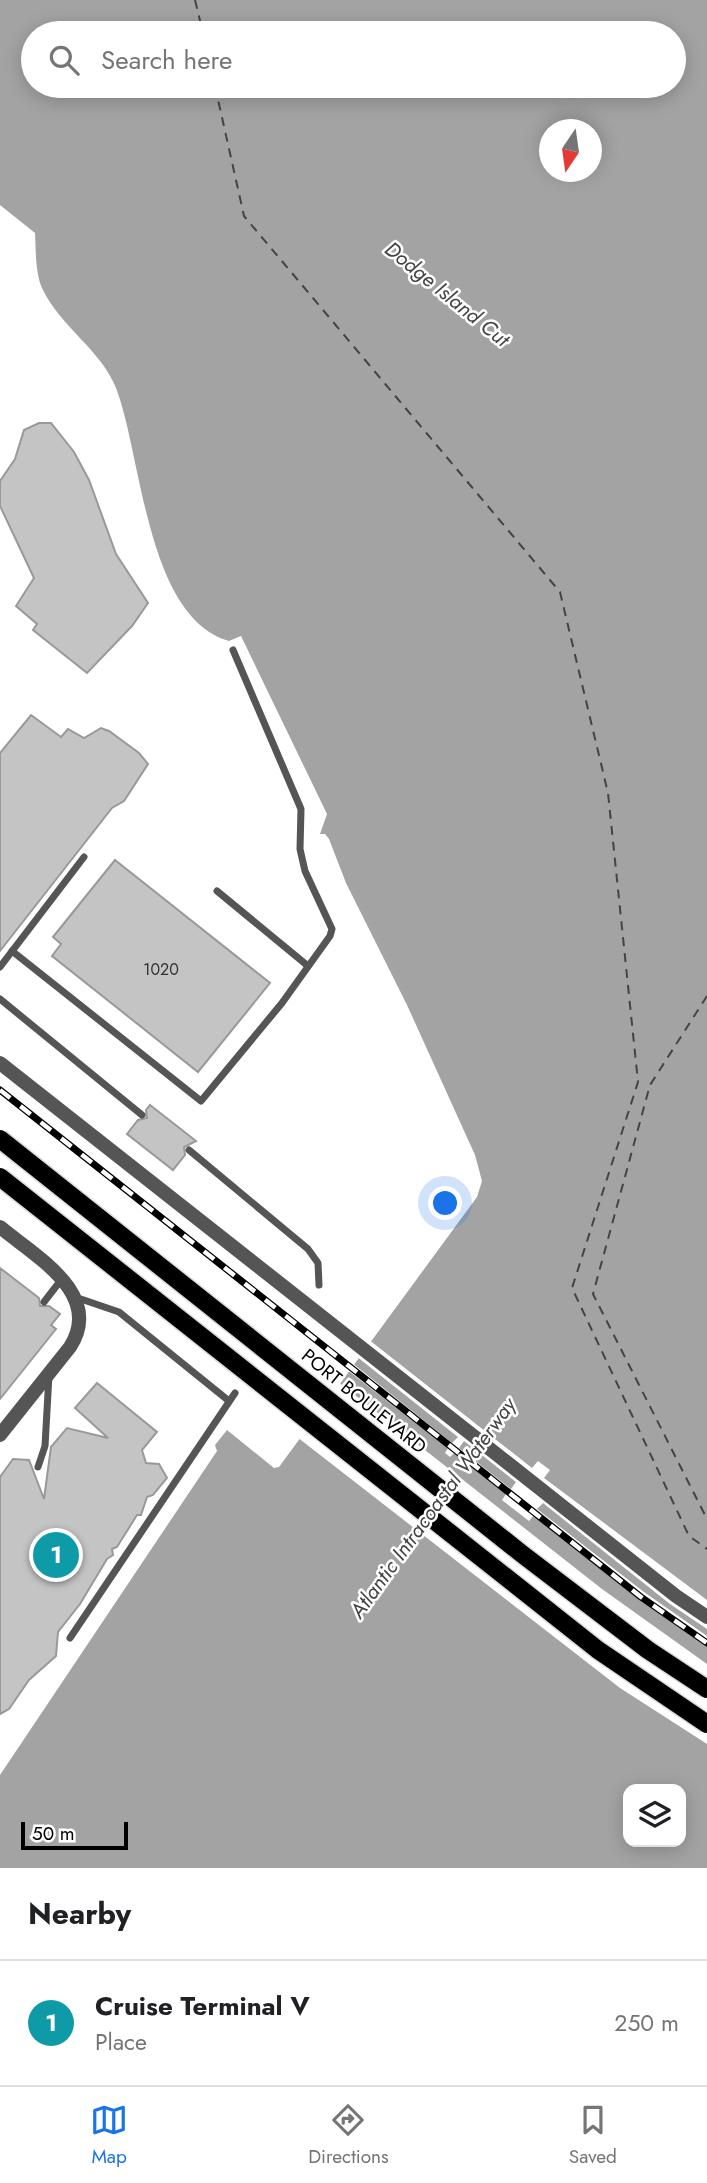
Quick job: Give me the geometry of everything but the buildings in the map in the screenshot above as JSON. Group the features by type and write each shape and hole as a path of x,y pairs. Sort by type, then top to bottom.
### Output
{"main road":[{"name":"PORT BOULEVARD","path":"0,1139 522,1554 648,1650 707,1689"},
{"path":"0,1177 582,1638 634,1677 707,1724"}],"street":[{"path":"0,1063 676,1596 707,1617"},
{"path":"0,1227 62,1279 75,1297 81,1313 78,1335 0,1435"}],"lane":[{"path":"12,951 201,1101 308,966 330,936 330,923 305,871 300,849 302,809 233,650"},
{"path":"0,967 84,857"},
{"path":"217,891 308,966"},
{"path":"0,999 142,1115"},
{"path":"189,1150 307,1249 318,1263 319,1285"},
{"path":"44,1302 62,1279"},
{"path":"75,1297 119,1312 229,1401"},
{"path":"38,1467 45,1446 49,1373"},
{"path":"71,1638 235,1393"}],"water":[{"path":"0,0 707,0 707,1868 0,1868 0,1775 217,1451 215,1445 227,1430 274,1468 279,1467 477,1197 482,1181 475,1155 407,1005 346,883 329,839 325,834 320,834 327,814 241,636 229,641 201,626 180,601 164,568 151,531 116,388 101,362 51,303 40,284 35,233 0,205"}],"pier":[{"path":"368,1339 532,1468 538,1461 550,1470 544,1478 707,1600 707,1629 670,1604 543,1503 537,1509 644,1592 707,1636 707,1646 639,1599 534,1515 529,1521 502,1500 506,1494 454,1453 450,1457 445,1453 448,1448 346,1369 351,1362 452,1443 458,1437 356,1356","holes":["464,1441 516,1482 511,1489 459,1448"]},
{"path":"337,1381 602,1589 707,1664 707,1744 620,1688 297,1437"}],"ferry route":[{"path":"195,0 200,21"},
{"path":"218,98 244,216 560,592 608,793 638,1082 572,1288 689,1536 707,1549"},
{"path":"707,996 650,1085 593,1294 707,1519"}],"railway":[{"path":"0,1090 641,1597 707,1643"}],"place":[{"name":"Cruise Terminal V","path":"56,1555"}],"water label":[{"name":"Dodge Island Cut","path":"447,294"},
{"name":"Atlantic Intracoastal Waterway","path":"433,1508"}]}
